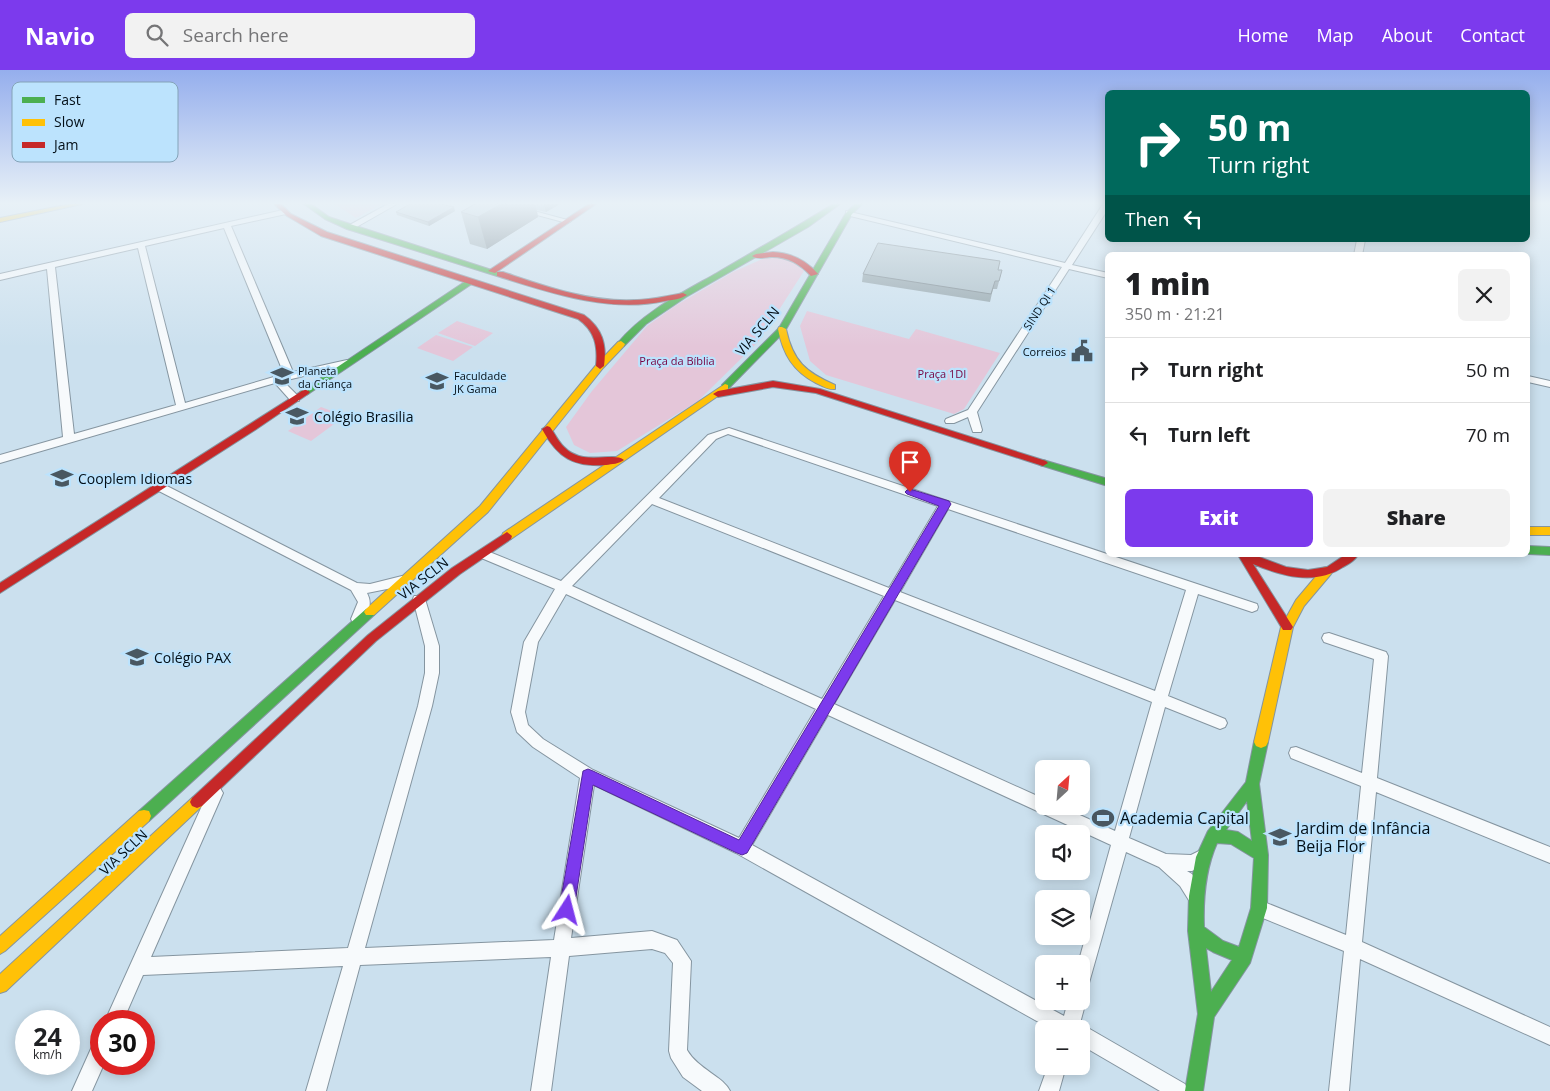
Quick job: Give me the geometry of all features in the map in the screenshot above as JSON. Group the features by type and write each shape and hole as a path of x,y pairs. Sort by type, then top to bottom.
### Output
{"main road":[{"path":"383,252 520,296 583,319 594,327 603,347 600,366"},
{"path":"429,252 576,298 598,303 618,305 649,304 683,295"},
{"path":"492,271 521,252"},
{"name":"VIA SCLN","path":"0,946 85,882 354,628 484,509 600,366 643,322 683,295 757,252"},
{"name":"VIA SCLN","path":"0,985 372,638 419,599 456,571 718,394 748,366 782,329 827,252"},
{"path":"748,258 762,255 790,255 805,262 814,274"},
{"path":"438,269 434,265 439,260 444,258 456,260"},
{"path":"0,589 295,399 472,282"},
{"path":"520,296 534,290 535,284"},
{"path":"782,329 784,344 789,357 797,367 809,377 833,388 950,421 1105,471"},
{"path":"718,394 773,384 817,391 1105,482"},
{"path":"547,429 552,444 564,455 584,462 621,460"},
{"path":"1530,532 1550,531"},
{"path":"1530,550 1550,550"},
{"path":"1244,557 1269,594 1286,627"},
{"path":"1247,557 1267,566 1294,573 1328,570"},
{"path":"1206,1014 1244,957 1260,908 1261,855 1252,784 1286,627 1300,603 1328,570 1350,557"},
{"path":"1194,1091 1206,1014 1196,931 1196,896 1203,857 1213,836 1252,784"},
{"path":"1213,836 1224,834 1233,836 1245,842 1261,855"},
{"path":"85,882 105,889"},
{"path":"1196,931 1220,948 1244,957"}],"street":[{"path":"0,277 111,252"},
{"path":"143,252 181,407"},
{"path":"238,252 290,376"},
{"path":"1005,252 1105,275"},
{"name":"SIND QI 1","path":"972,412 1077,252"},
{"path":"51,265 68,440"},
{"path":"0,460 290,376 347,363"},
{"path":"1530,379 1550,384"},
{"path":"277,380 295,399"},
{"path":"950,421 972,412 977,430"},
{"path":"1054,1020 742,848 588,775 538,743 522,728 518,712 531,642 563,588 712,437 729,431 1252,607"},
{"path":"159,486 355,586 370,589 409,579"},
{"path":"651,499 1220,723"},
{"path":"742,848 946,504"},
{"path":"483,554 563,588 1165,862 1186,880 1196,896"},
{"path":"354,628 364,606 364,597 355,586"},
{"path":"1089,955 1160,699 1193,588"},
{"path":"316,1091 425,706 432,673 432,646 419,599"},
{"path":"1329,638 1381,656 1367,782 1354,947 1338,1091"},
{"path":"1296,752 1550,855"},
{"path":"541,1091 588,775"},
{"path":"119,1010 219,782"},
{"path":"1165,862 1192,863 1203,857"},
{"path":"1260,908 1354,947 1550,1036"},
{"path":"139,966 561,948 652,940 671,946 682,961 678,1051 682,1062 693,1074 720,1091"},
{"path":"1090,1040 1178,1091"},
{"path":"82,1091 90,1073"},
{"path":"1048,1091 1054,1075"}],"green space":[{"name":"Praça da Bíblia","path":"769,256 790,259 804,271 759,341 698,401 617,451 590,453 574,445 566,427 592,391 647,326 675,306 733,272"},
{"name":"Praça 1DI","path":"807,311 909,339 916,329 1000,353 964,409 954,414 826,375 810,361 800,326"},
{"path":"457,321 493,333 475,346 438,333"},
{"path":"436,335 473,347 453,361 417,348"},
{"path":"321,407 345,416 311,441 288,431"}],"building":[{"path":"874,252 937,252 1000,261 998,270 1002,270 999,281 995,281 991,294 863,274"}],"traffic: fast":[{"path":"429,252 500,274"},
{"path":"621,344 643,322 683,295 759,252"},
{"path":"725,387 782,329 827,252"},
{"path":"305,392 472,281"},
{"path":"1043,463 1105,482"},
{"path":"1530,550 1550,551"},
{"path":"144,816 370,612"},
{"path":"1206,1014 1244,957 1259,908 1261,855 1252,784 1261,742"},
{"path":"1194,1091 1206,1014 1196,931 1196,896 1203,857 1213,836 1252,784"},
{"path":"1213,836 1233,837 1261,855"},
{"path":"1196,931 1218,947 1244,957"}],"traffic: slow":[{"path":"782,329 788,351 798,366 812,377 832,387"},
{"path":"370,612 484,509 600,366 621,344"},
{"path":"507,536 725,387"},
{"path":"1530,531 1550,531"},
{"path":"1261,742 1287,627 1300,603 1327,571"},
{"path":"0,985 197,802"},
{"path":"0,946 144,816"}],"traffic: jam":[{"path":"379,252 581,317 592,327 599,338 601,351 600,366"},
{"path":"492,271 521,252"},
{"path":"756,256 773,254 788,256 801,263 814,274"},
{"path":"500,274 590,300 634,303 683,295"},
{"path":"718,394 773,384 817,391 1043,463"},
{"path":"0,589 305,392"},
{"path":"547,429 553,441 560,449 576,459 595,462 619,460"},
{"path":"197,802 372,638 456,571 507,536"},
{"path":"1244,557 1287,627"},
{"path":"1248,557 1286,571 1308,574 1330,570 1350,557"}],"place":[{"name":"Correios","path":"1082,351"},
{"name":"Planeta da Criança","path":"282,376"},
{"name":"Faculdade JK Gama","path":"437,381"},
{"name":"Colégio Brasilia","path":"297,416"},
{"name":"Cooplem Idiomas","path":"62,478"},
{"name":"Colégio PAX","path":"137,657"},
{"name":"Academia Capital","path":"1103,818"},
{"name":"Jardim de Infância Beija Flor","path":"1280,837"}],"route":[{"path":"567,910 588,775 742,848 946,504 910,492"}]}
